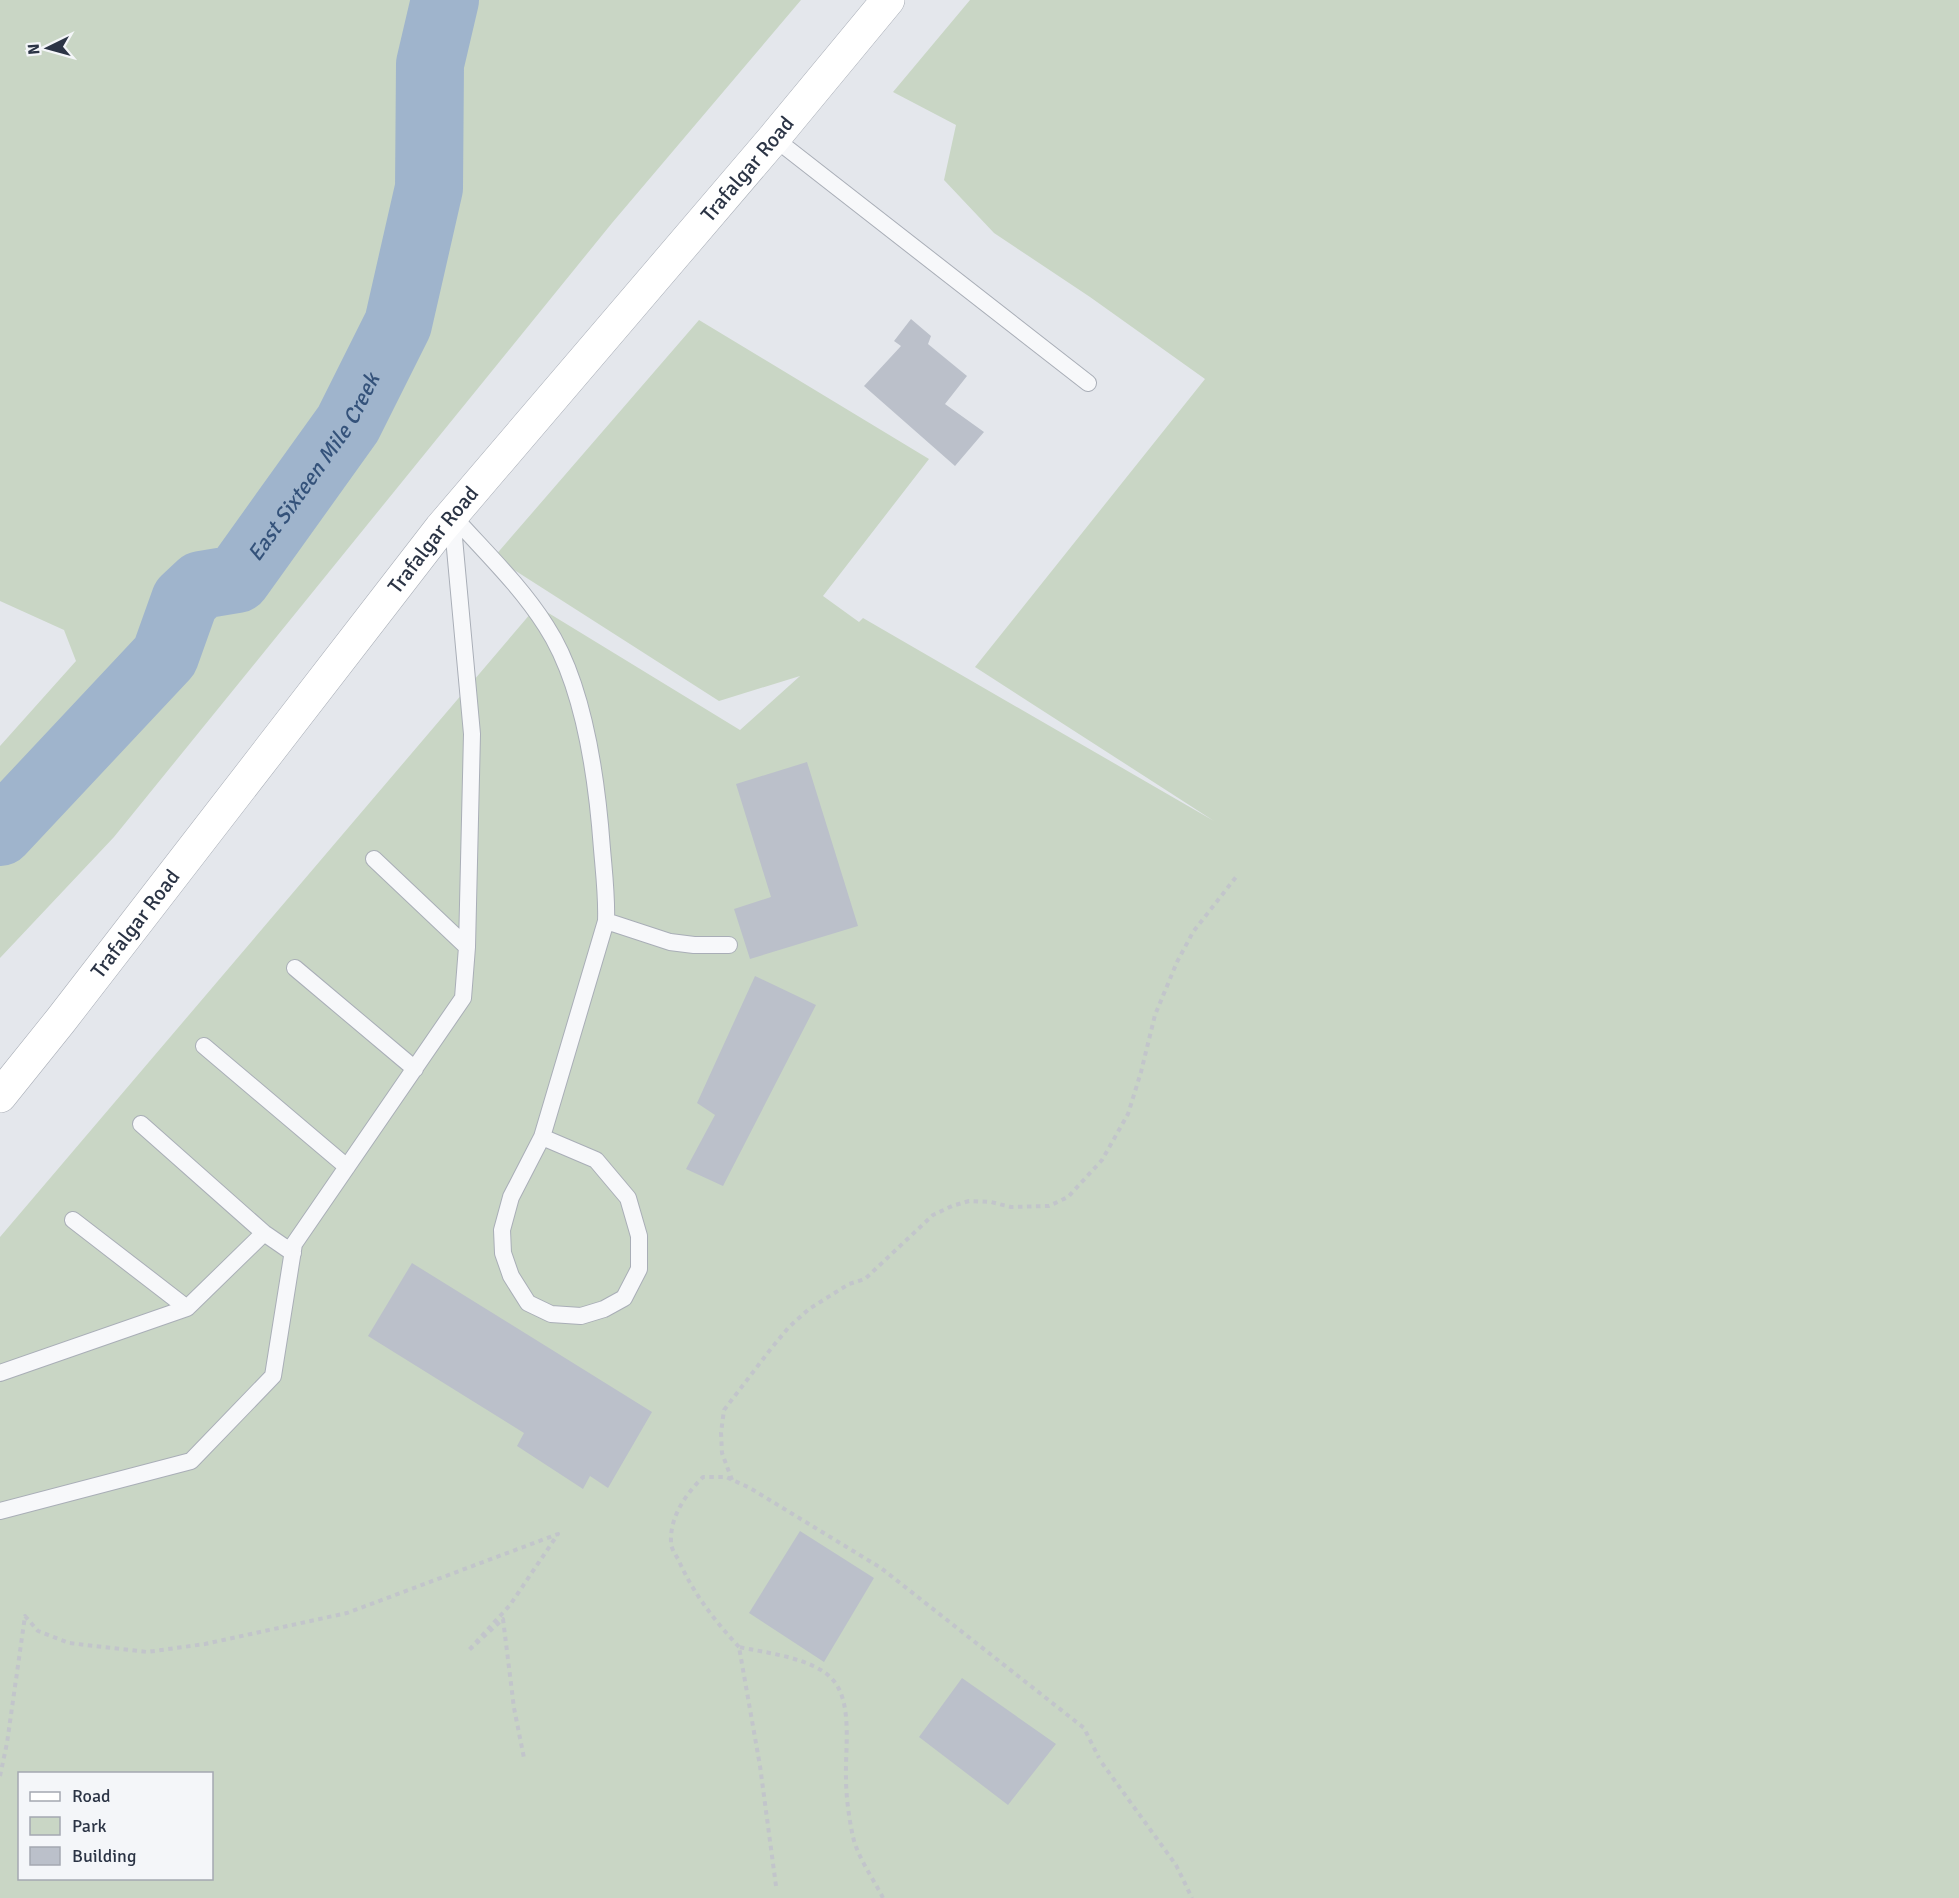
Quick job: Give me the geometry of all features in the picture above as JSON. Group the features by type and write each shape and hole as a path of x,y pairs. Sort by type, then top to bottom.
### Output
{"main road":[{"name":"Trafalgar Road","path":"0,1096 452,515 774,138 888,0"}],"lane":[{"path":"774,138 1088,383"},
{"path":"452,515 522,593 546,626 560,652 587,734 599,806 606,921 542,1137 511,1197 502,1230 503,1253 511,1276 528,1304 551,1314 581,1316 604,1309 624,1298 639,1269 639,1236 628,1198 596,1160 542,1137"},
{"path":"0,1511 191,1461 273,1376 294,1244 464,998 472,734 452,515"},
{"path":"374,859 467,947"},
{"path":"606,921 670,942 729,945"},
{"path":"295,968 415,1069"},
{"path":"204,1046 347,1167"},
{"path":"141,1124 264,1233 293,1253"},
{"path":"73,1221 187,1308"},
{"path":"0,1373 187,1308 264,1233"}],"path":[{"path":"732,1480 722,1453 721,1433 724,1410 788,1328 809,1309 849,1284 865,1279 933,1215 969,1201 991,1202 1011,1207 1049,1206 1068,1197 1102,1160 1128,1114 1155,1015 1177,962 1193,932 1236,878"},
{"path":"883,1898 862,1860 854,1839 846,1777 847,1743 843,1701 833,1680 817,1668 797,1660 739,1647 716,1623 701,1602 671,1544 674,1520 687,1493 703,1477 726,1477 750,1488 881,1568 1084,1728 1099,1758"},
{"path":"0,1776 7,1743 25,1616 38,1631 69,1643 147,1652 205,1644 347,1613 558,1534 510,1605 468,1651 503,1619 514,1708 524,1758"},
{"path":"739,1647 760,1766 777,1887"},
{"path":"1102,1763 1176,1865 1192,1898"}],"green space":[{"path":"0,0 801,0 612,223 114,837 0,958 0,746 76,661 64,630 0,601"},
{"path":"970,0 1959,0 1959,1898 0,1898 0,1237 537,606 740,730 800,676 719,701 494,557 699,320 929,459 823,596 859,622 863,618 1214,821 975,667 1205,379 1090,297 994,233 944,180 956,125 893,92"}],"building":[{"path":"911,319 931,336 928,344 967,376 945,404 984,432 955,466 864,386 901,346 894,341"},
{"path":"807,762 858,926 750,959 734,909 771,897 736,784"},
{"path":"755,976 816,1005 723,1186 686,1169 715,1115 697,1103"},
{"path":"412,1263 652,1412 608,1488 590,1476 583,1489 517,1446 524,1433 368,1336"},
{"path":"800,1531 874,1578 824,1662 749,1613"},
{"path":"962,1678 1056,1744 1008,1805 919,1737"}],"waterway":[{"name":"East Sixteen Mile Creek","path":"0,832 165,656 185,600 201,585 237,579 348,424 398,324 429,188 430,64 445,0"}]}
